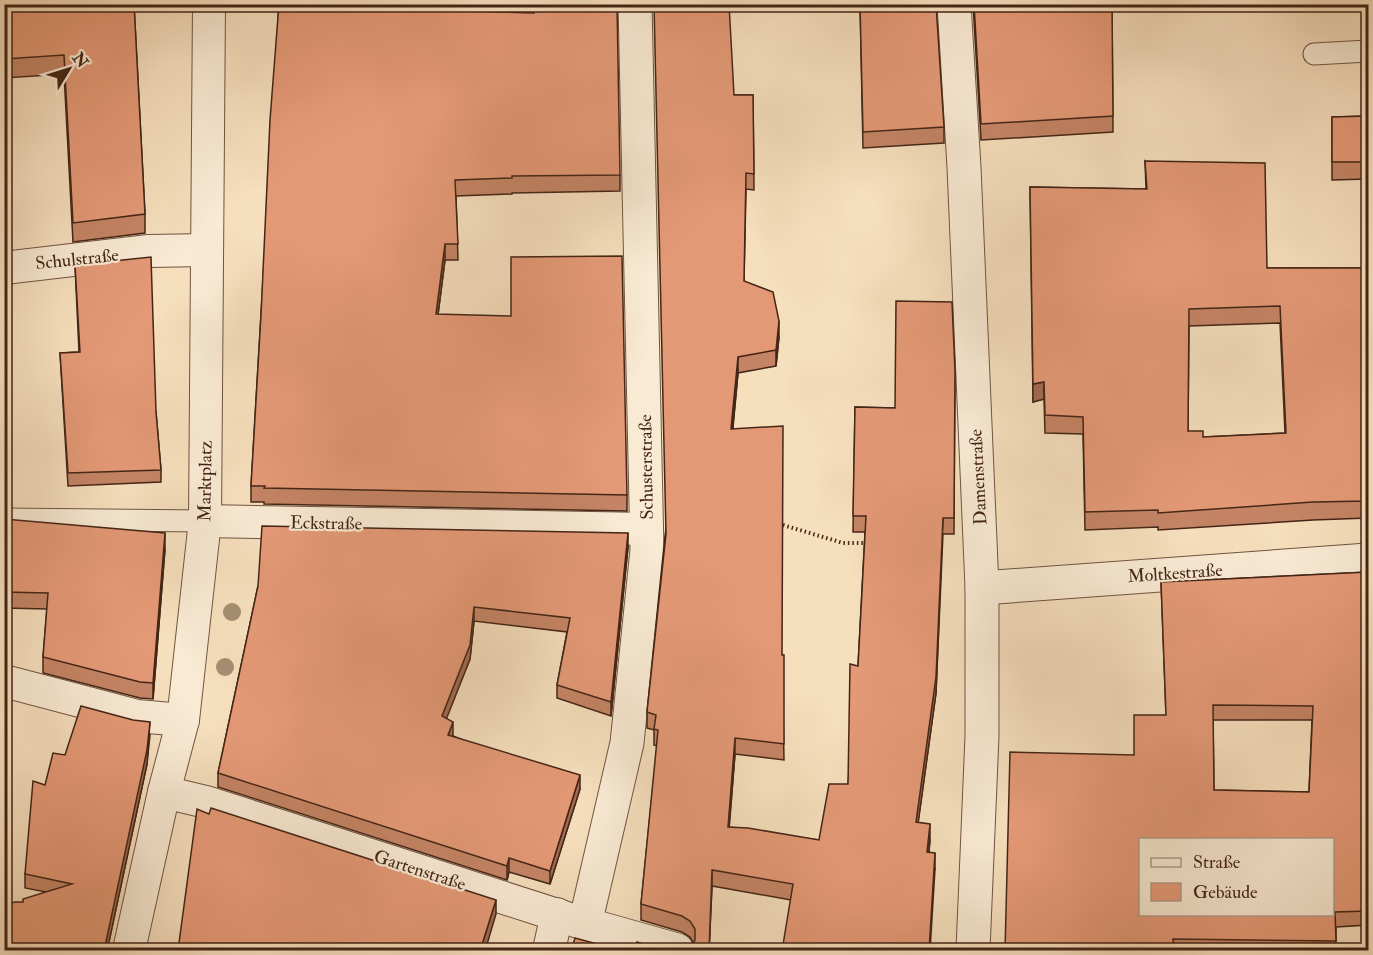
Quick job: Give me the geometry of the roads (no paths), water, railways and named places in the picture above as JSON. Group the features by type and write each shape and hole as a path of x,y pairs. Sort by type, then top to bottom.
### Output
{"street":[{"name":"Marktplatz","path":"129,951 164,792 183,720 205,521 209,4"},
{"name":"Schusterstraße","path":"571,919 627,742 647,549 635,4"},
{"name":"Damenstraße","path":"954,4 964,167 982,588 982,736 973,951"},
{"name":"Schulstraße","path":"4,268 149,251 206,250"},
{"name":"Eckstraße","path":"205,521 647,529"},
{"name":"Moltkestraße","path":"982,588 1368,560"},
{"path":"4,681 137,716 183,720"},
{"name":"Gartenstraße","path":"164,792 206,802 676,951"},
{"path":"549,951 571,919"}],"lane":[{"path":"1314,54 1368,51"},
{"name":"Eckstraße","path":"4,519 205,521"}]}
